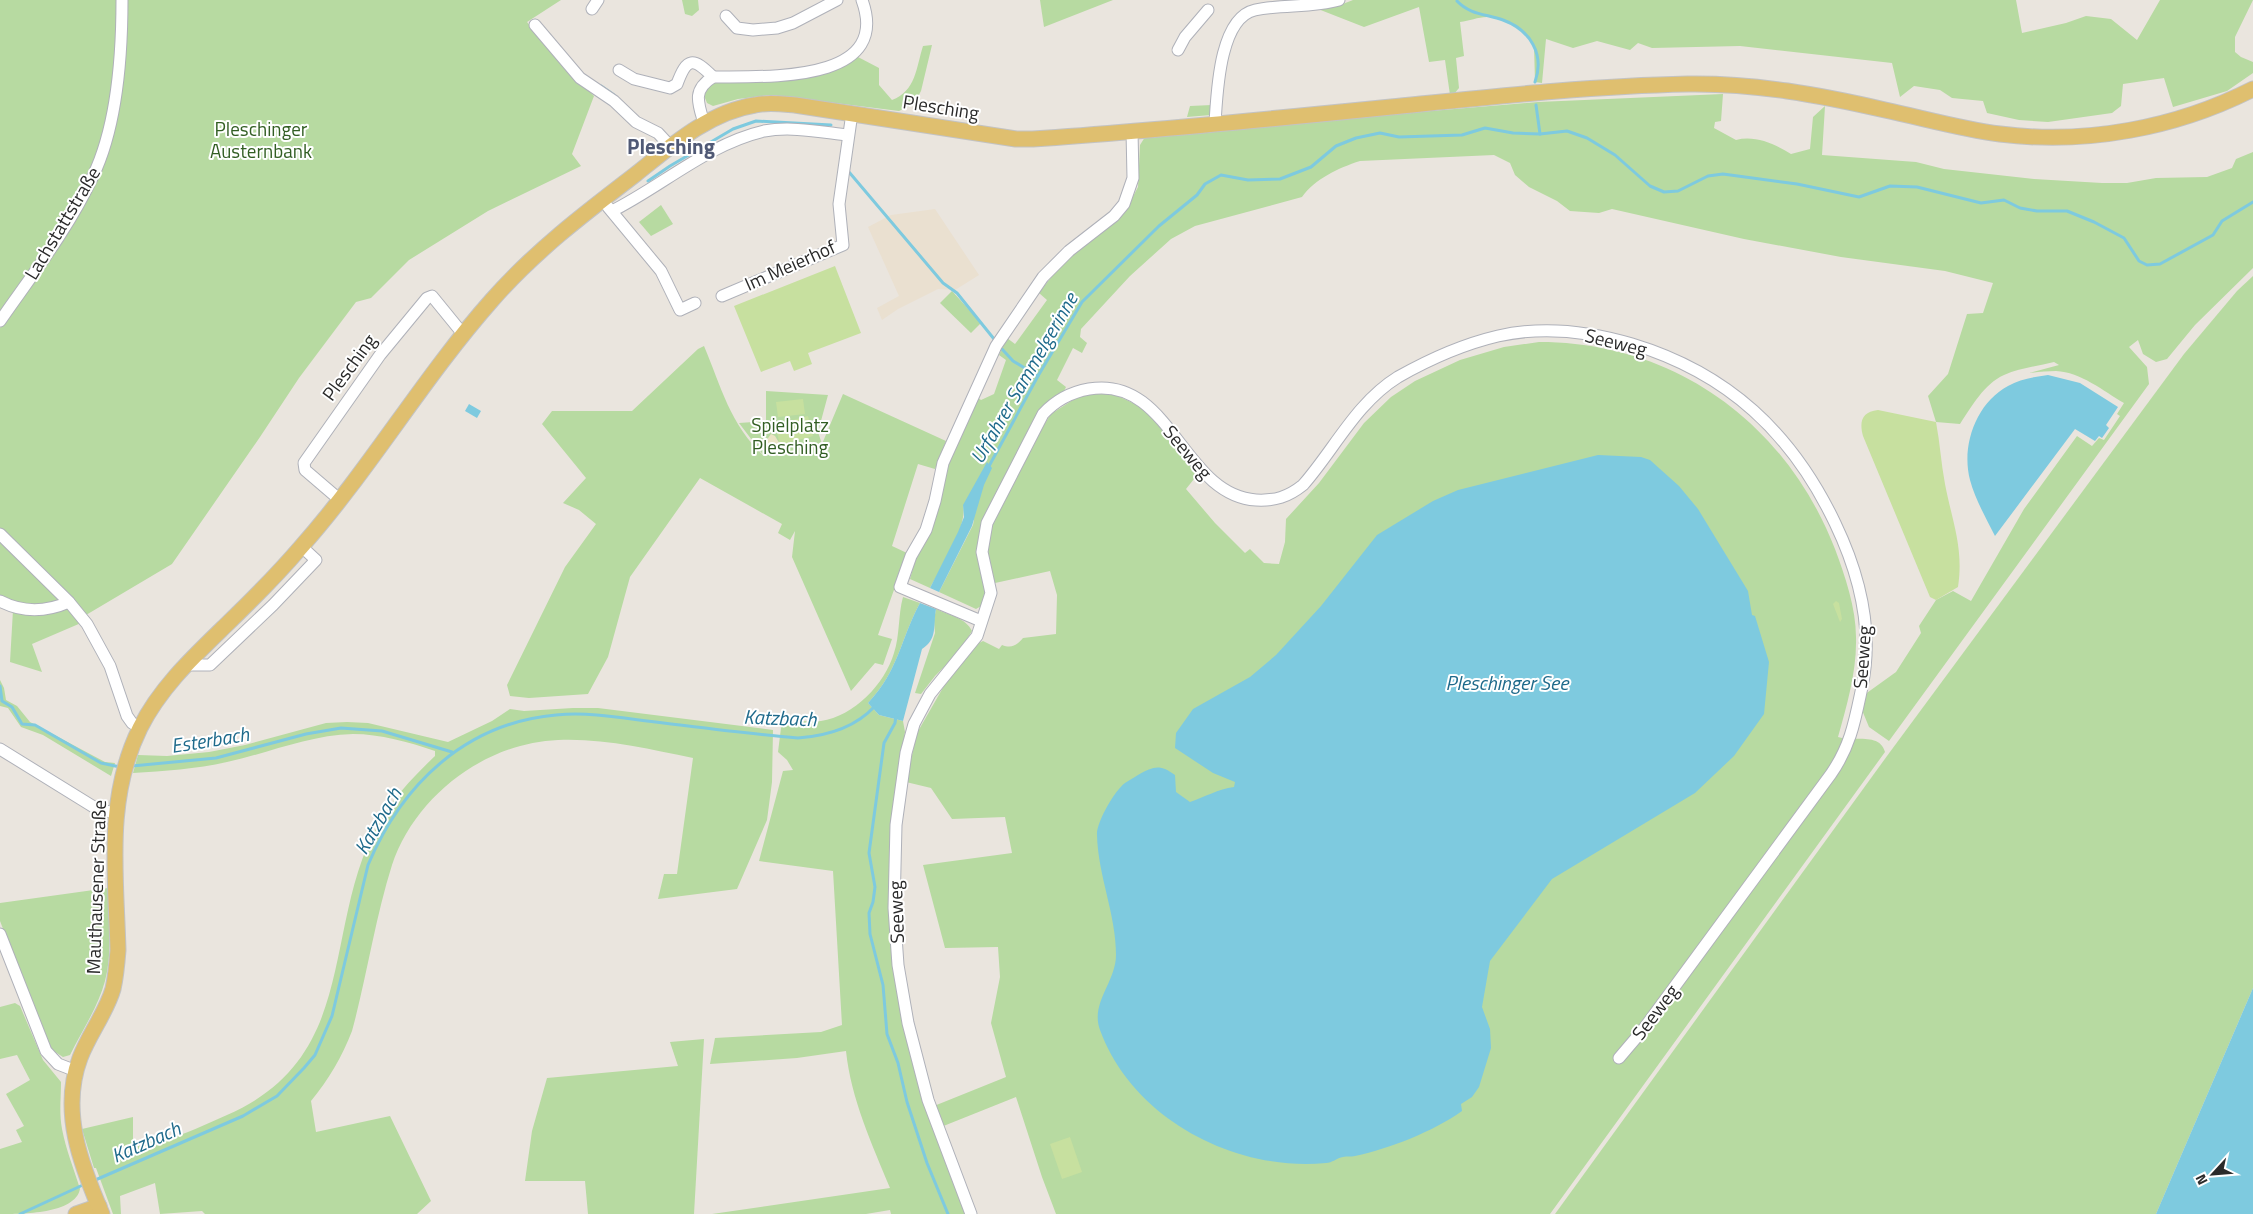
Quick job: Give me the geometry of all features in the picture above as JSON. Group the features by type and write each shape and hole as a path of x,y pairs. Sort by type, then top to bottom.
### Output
{"main road":[{"name":"Plesching","path":"325,519 463,334 530,259 561,231 607,205 671,147 704,123 737,109 773,103 852,113 1016,139 1278,118 1566,90 1693,84 1788,91 1976,130 2023,136 2067,136 2111,133 2154,125 2200,112 2253,89"},
{"name":"Mauthausener Straße","path":"100,1210 77,1146 71,1109 76,1071 80,1058 107,1003 116,972 118,950 114,856 116,813 122,776 140,728 164,690 185,665 260,592 325,519"},
{"path":"76,1214 100,1210"}],"street":[{"name":"Lachstattstraße","path":"0,321 72,214 93,176 101,156 116,98 122,0"},
{"path":"726,16 736,28 753,30 777,28 794,24 837,0"},
{"path":"704,123 698,103 699,90 713,77 787,75 828,67 852,56 864,39 867,28 866,12 862,0"},
{"path":"1215,123 1222,63 1230,34 1238,20 1253,10 1304,6 1339,0"},
{"path":"1178,50 1185,37 1208,10"},
{"path":"535,26 580,78 614,102 636,122 658,133 671,147"},
{"path":"619,70 634,79 670,88 677,84 684,66 690,63 698,63 713,77"},
{"name":"Im Meierhof","path":"722,296 843,245 839,204 852,113"},
{"path":"695,303 680,310 661,271 607,205 721,147 765,131 790,129 848,134"},
{"path":"981,621 900,587 912,556 926,530 935,501 942,463 996,346 1043,276 1069,251 1114,216 1124,204 1133,178 1132,131"},
{"name":"Plesching","path":"340,500 305,470 304,463 380,355 427,298 432,296 463,334"},
{"name":"Seeweg","path":"971,1214 928,1100 908,1023 898,965 894,908 894,864 899,800 906,753 914,724 930,694 976,636 990,602 991,593 982,552 987,523 1040,419 1052,405 1079,392 1106,388 1122,391 1134,396 1154,411 1214,483 1234,495 1247,499 1276,500 1285,497 1302,485 1351,421 1376,395 1397,378 1434,360 1497,336 1549,331 1601,336 1678,360 1716,380 1753,410 1782,439 1804,467 1826,505 1849,556 1863,604 1867,630 1864,675 1849,743 1840,761 1648,1023 1619,1058"},
{"path":"0,534 69,602 88,624 110,666 126,716 140,728"},
{"path":"0,602 26,610 50,608 69,602"},
{"path":"0,749 98,809 116,813"},
{"path":"0,934 46,1051 58,1064 76,1071"}],"shaded area":[{"path":"935,209 979,275 955,290 938,289 898,309 882,320 877,308 899,296 868,227 891,215"}],"green space":[{"path":"0,0 119,0 111,103 104,136 96,159 86,182 59,229 0,316"},
{"name":"Pleschinger Austernbank","path":"127,0 561,0 527,22 553,54 594,96 572,154 581,166 488,211 409,260 371,298 356,302 299,378 172,564 86,615 0,528 0,328 54,250 102,166"},
{"path":"682,0 698,0 699,10 692,16 685,14"},
{"path":"1040,0 1113,0 1044,27"},
{"path":"1353,0 2016,0 2022,33 2066,23 2086,16 2111,19 2137,40 2160,0 2253,0 2235,37 2235,52 2253,62 2253,73 2227,91 2173,107 2164,78 2123,84 2121,106 2112,113 2048,122 2019,120 1987,113 1983,101 1952,98 1940,90 1914,86 1900,97 1892,63 1740,46 1652,48 1638,43 1630,50 1597,41 1573,48 1546,39 1542,83 1535,82 1534,45 1530,39 1520,29 1507,21 1487,17 1460,22 1464,56 1456,58 1459,88 1454,94 1450,95 1445,60 1429,62 1419,7 1364,27 1318,9 1335,7"},
{"path":"932,45 921,91 914,104 899,111 771,95 738,99 713,106 707,103 703,93 709,85 724,80 808,75 839,69 858,57 879,68 879,85 892,100 900,96 911,85 923,46"},
{"path":"1723,94 1721,121 1715,122 1714,128 1736,140 1765,141 1791,154 1810,149 1813,117 1825,106 1822,155 1916,162 1944,169 2034,179 2127,183 2156,178 2207,177 2232,168 2236,159 2253,152 2253,268 2195,325 2167,359 2156,362 2143,354 2138,340 2129,347 2147,367 2149,384 1889,741 1869,727 1862,710 1864,695 1896,672 1921,633 1919,626 1936,600 1953,591 1971,601 2024,509 2077,436 2092,446 2099,438 2104,440 2120,416 2117,414 2124,403 2083,378 2065,372 2046,371 2029,373 2059,365 2054,362 2016,371 1997,379 1979,396 1960,424 1936,422 1928,396 1948,374 1967,314 1983,313 1993,283 1945,271 1841,257 1744,239 1612,209 1599,213 1570,211 1557,201 1529,187 1515,175 1510,163 1494,155 1360,161 1328,175 1313,185 1302,197 1195,226 1171,239 1130,276 1081,329 1080,337 1087,343 1082,353 1073,348 1057,380 1066,387 1063,393 1049,401 983,528 988,590 983,605 976,609 939,592 973,525 974,520 963,505 958,536 930,588 910,579 915,561 934,523 939,508 948,464 977,397 981,400 994,394 1006,360 999,355 1007,338 1015,344 1047,300 1039,293 1059,267 1126,210 1138,187 1140,145 1145,137 1180,132 1538,102"},
{"path":"1212,105 1211,115 1187,117 1190,106"},
{"path":"661,205 673,224 651,236 639,222"},
{"path":"835,266 861,333 808,353 812,364 794,371 790,361 761,372 734,306"},
{"path":"2253,276 2253,988 2156,1214 1555,1214 1887,756 2184,354 2237,291"},
{"path":"952,291 981,323 971,333 940,303"},
{"path":"1539,342 1589,346 1636,357 1680,374 1720,398 1756,428 1787,463 1814,504 1835,549 1852,604 1856,626 1855,662 1851,688 1838,737 1872,740 1878,742 1885,752 1550,1214 1056,1214 1016,1097 941,1127 934,1106 1006,1077 991,1023 1000,977 998,947 945,948 923,865 1012,853 1005,817 952,819 931,788 906,782 917,733 952,672 979,643 983,641 999,649 1002,645 1014,646 1023,638 1056,634 1057,595 1050,571 995,583 990,564 987,539 988,532 1042,428 1051,414 1079,396 1109,392 1146,409 1198,469 1198,474 1186,489 1215,523 1245,553 1250,549 1264,563 1279,564 1285,542 1286,519 1319,483 1364,423 1391,397 1415,381 1460,360 1504,347"},
{"name":"Spielplatz Plesching","path":"704,346 721,390 735,418 752,444 764,456 739,423 766,421 766,391 828,395 818,432 822,444 843,394 946,441 935,469 918,464 892,546 907,553 878,635 892,639 883,665 875,663 851,691 792,557 795,531 790,540 778,533 782,524 700,478 630,577 608,657 588,694 529,698 510,696 507,685 565,567 596,524 579,510 563,503 586,478 542,424 552,411 632,411 698,349"},
{"path":"803,399 805,414 778,417 776,402"},
{"path":"1878,410 1936,422 1958,547 1959,573 1958,587 1936,600 1930,597 1863,436 1861,426 1863,418 1868,413"},
{"name":"Spielplatz Plesching","path":"808,416 813,436 780,445 775,425"},
{"path":"0,540 62,601 45,608 0,599"},
{"path":"903,597 920,603 893,667 868,703 879,715 903,721 905,732 896,795 899,992 966,1214 891,1214 890,1210 866,1214 712,1214 890,1188 857,1104 846,1051 797,1058 710,1064 715,1038 821,1032 842,1025 833,871 759,861 783,771 793,770 787,760 778,752 781,728 794,721 821,721 845,713 876,687 890,665 894,653"},
{"path":"1836,601 1839,603 1842,619 1840,622 1833,604"},
{"path":"70,609 81,623 32,644 42,672 10,662 13,610"},
{"path":"936,609 966,623 972,631 959,652 935,676 921,694 915,693 935,633 934,620"},
{"path":"0,680 4,688 6,700 17,706 30,722 105,762 115,763 111,776 43,735 21,727 8,708 0,706"},
{"path":"598,708 773,730 772,782 767,820 737,889 658,899 664,874 677,874 693,758 609,742 558,740 531,743 504,751 479,763 456,778 435,796 417,817 403,840 386,885 352,1031 334,1068 311,1101 316,1132 390,1116 431,1201 417,1214 205,1214 202,1211 160,1214 155,1183 120,1196 121,1214 113,1214 96,1168 94,1168 82,1129 133,1117 133,1143 171,1138 227,1115 270,1090 299,1059 319,1024 332,986 349,904 361,863 379,822 405,787 435,756 435,751 384,737 363,734 337,735 305,741 215,764 133,773 138,755 167,756 209,752 245,745 326,723 347,722 368,723 448,742 492,721 510,709 524,711"},
{"path":"108,888 109,958 105,981 94,1010 70,1055 63,1057 52,1050 42,1029 0,921 0,903"},
{"path":"15,1003 20,1006 43,1060 61,1082 60,1111 62,1129 80,1189 76,1197 58,1208 34,1213 0,1214 0,1149 22,1142 16,1130 24,1126 6,1094 30,1080 17,1055 0,1059 0,1007"},
{"path":"704,1039 694,1214 588,1214 585,1181 525,1181 532,1131 547,1078 678,1066 670,1042"},
{"path":"1070,1137 1082,1172 1062,1179 1050,1144"}],"sand":[{"path":"771,434 775,436 784,451 778,456 766,441"}],"water":[{"path":"2048,375 2080,383 2118,407 2106,425 2109,428 2102,438 2099,436 2095,441 2075,429 1995,536 1970,480 1968,453 1974,427 1987,403 2008,386"},
{"path":"469,404 481,411 477,418 465,411"},
{"name":"Pleschinger See","path":"1598,455 1641,457 1650,460 1679,486 1698,509 1748,591 1752,615 1755,616 1769,662 1764,714 1734,756 1695,793 1552,879 1490,961 1482,1007 1490,1029 1491,1048 1479,1087 1472,1097 1461,1104 1462,1111 1438,1126 1397,1144 1326,1163 1291,1163 1256,1158 1222,1148 1190,1133 1161,1113 1136,1089 1115,1061 1100,1030 1098,1011 1115,965 1116,955 1113,925 1100,865 1097,835 1103,815 1111,799 1125,783 1153,768 1165,769 1175,775 1176,792 1190,802 1217,791 1234,787 1235,782 1213,773 1175,748 1176,733 1193,709 1250,677 1276,655 1321,606 1377,535 1433,501 1458,490"},
{"path":"987,462 992,468 984,485 972,526 939,592 930,588 964,517 963,505"},
{"path":"920,603 936,609 934,631 931,641 922,649 903,721 879,715 868,703 893,667"},
{"path":"2253,988 2253,1214 2156,1214"}],"waterway":[{"path":"1457,1 1473,12 1513,24 1528,37 1533,44 1538,62 1535,82"},
{"path":"601,86 614,95"},
{"path":"1536,105 1540,134"},
{"path":"648,181 733,129 756,121 831,125"},
{"name":"Urfahrer Sammelgerinne","path":"988,468 1038,376 1082,302 1159,226 1197,195 1205,184 1221,175 1248,180 1280,179 1311,167 1336,146 1356,138 1380,133 1399,137 1462,135 1485,128 1513,133 1540,134 1567,131 1587,138 1615,155 1650,186 1664,192 1678,191 1708,176 1723,174 1797,184 1859,197 1890,186 1917,187 1981,203 2004,200 2020,208 2037,211 2067,211 2094,222 2124,238 2139,261 2147,265 2160,264 2213,235 2222,221 2253,202"},
{"path":"849,172 943,283 957,293 994,339"},
{"path":"1002,349 1013,361 1038,376"},
{"name":"Esterbach","path":"0,686 2,701 12,707 22,724 35,725 101,763 120,767"},
{"name":"Katzbach","path":"93,1181 243,1116 277,1096 304,1068 315,1055 332,1016 368,865 382,836 399,809 419,784 441,763 466,745 493,730 523,720 568,714 602,715 798,738 839,730 858,720 875,706"},
{"name":"Urfahrer Sammelgerinne","path":"896,715 895,723 884,743 869,853 875,887 869,913 870,934 883,985 887,1034 898,1063 907,1102 927,1163 948,1214"},
{"name":"Esterbach","path":"132,766 216,758 306,734 341,728 382,731 452,752"},
{"name":"Katzbach","path":"20,1214 85,1184"}],"district":[{"name":"Plesching","path":"671,147"}]}
